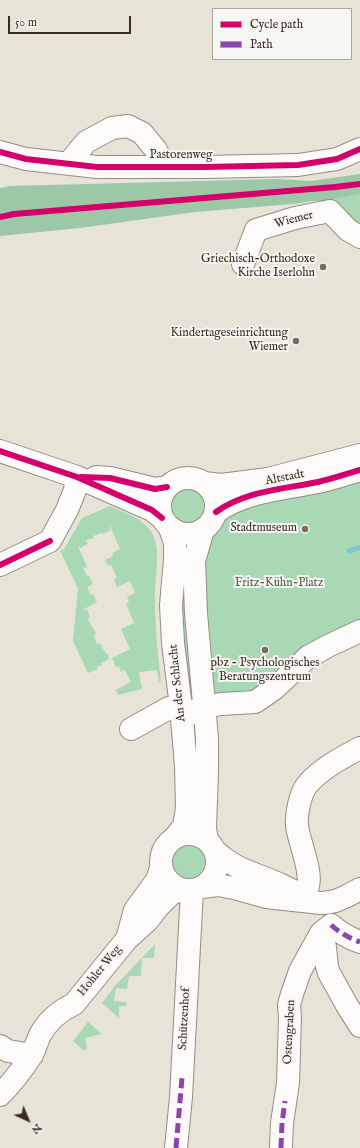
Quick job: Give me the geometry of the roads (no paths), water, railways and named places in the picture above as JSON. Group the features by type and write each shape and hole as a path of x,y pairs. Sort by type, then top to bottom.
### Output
{"street":[{"path":"68,164 86,142 112,128 128,126 142,133 156,150 164,167"},
{"name":"Pastorenweg","path":"0,152 26,159 97,167 164,167 298,165 337,160 360,150"},
{"name":"Wiemer","path":"243,264 256,230 295,218 330,211 348,230 360,237"},
{"path":"0,451 77,477 152,510 166,523 178,533 186,535 195,534 204,530 211,522 216,512 216,504 214,494 210,488 196,479 185,478 172,482 162,494 159,503 160,512 166,523"},
{"name":"Altstadt","path":"204,483 221,485 268,479 360,454"},
{"name":"Altstadt","path":"216,512 224,506 241,499 265,492 320,482 360,470"},
{"path":"77,477 110,478 156,489 167,487"},
{"path":"0,565 50,541 67,510 75,490 77,477"},
{"name":"An der Schlacht","path":"166,523 175,543 171,605 173,643 181,707 186,766 187,808 184,826 176,836"},
{"name":"An der Schlacht","path":"204,530 194,561 197,620 207,738 205,829 211,845"},
{"path":"204,707 221,704 255,702 274,688 308,657 360,631"},
{"path":"131,729 168,708 181,707 194,713 207,738"},
{"path":"360,748 336,761 306,785 301,797 297,818 297,828 306,859 309,879 307,889 304,893 315,900 326,929 325,947 327,967 348,1008 360,1026"},
{"path":"315,900 241,869 225,860 202,836 194,833 188,832 176,836 166,845 160,857 161,868 170,883 192,889 218,885 266,897 315,900 343,898 360,889"},
{"path":"192,889 212,878 215,873 217,860 211,845"},
{"name":"Hohler Weg","path":"127,939 135,910 157,880 161,868"},
{"name":"Hohler Weg","path":"6,1088 32,1055 41,1034 52,1018 62,1010 74,1004 127,939 148,920 171,894 192,889"},
{"name":"Schützenhof","path":"176,1148 182,1078 192,889"},
{"path":"326,929 339,932 360,942"},
{"name":"Ostengraben","path":"281,1148 282,1123 288,1072 289,1005 300,972 326,929"},
{"path":"4,1048 32,1055"},
{"path":"4,1048 12,1061 6,1088"}],"waterway":[{"path":"349,551 360,547"}],"place":[{"name":"Griechisch-Orthodoxe Kirche Iserlohn","path":"323,267"},
{"name":"Kindertageseinrichtung Wiemer","path":"296,341"},
{"name":"Stadtmuseum","path":"305,529"},
{"name":"pbz - Psychologisches Beratungszentrum","path":"265,650"}],"park label":[{"name":"Fritz-Kühn-Platz","path":"279,584"}]}
